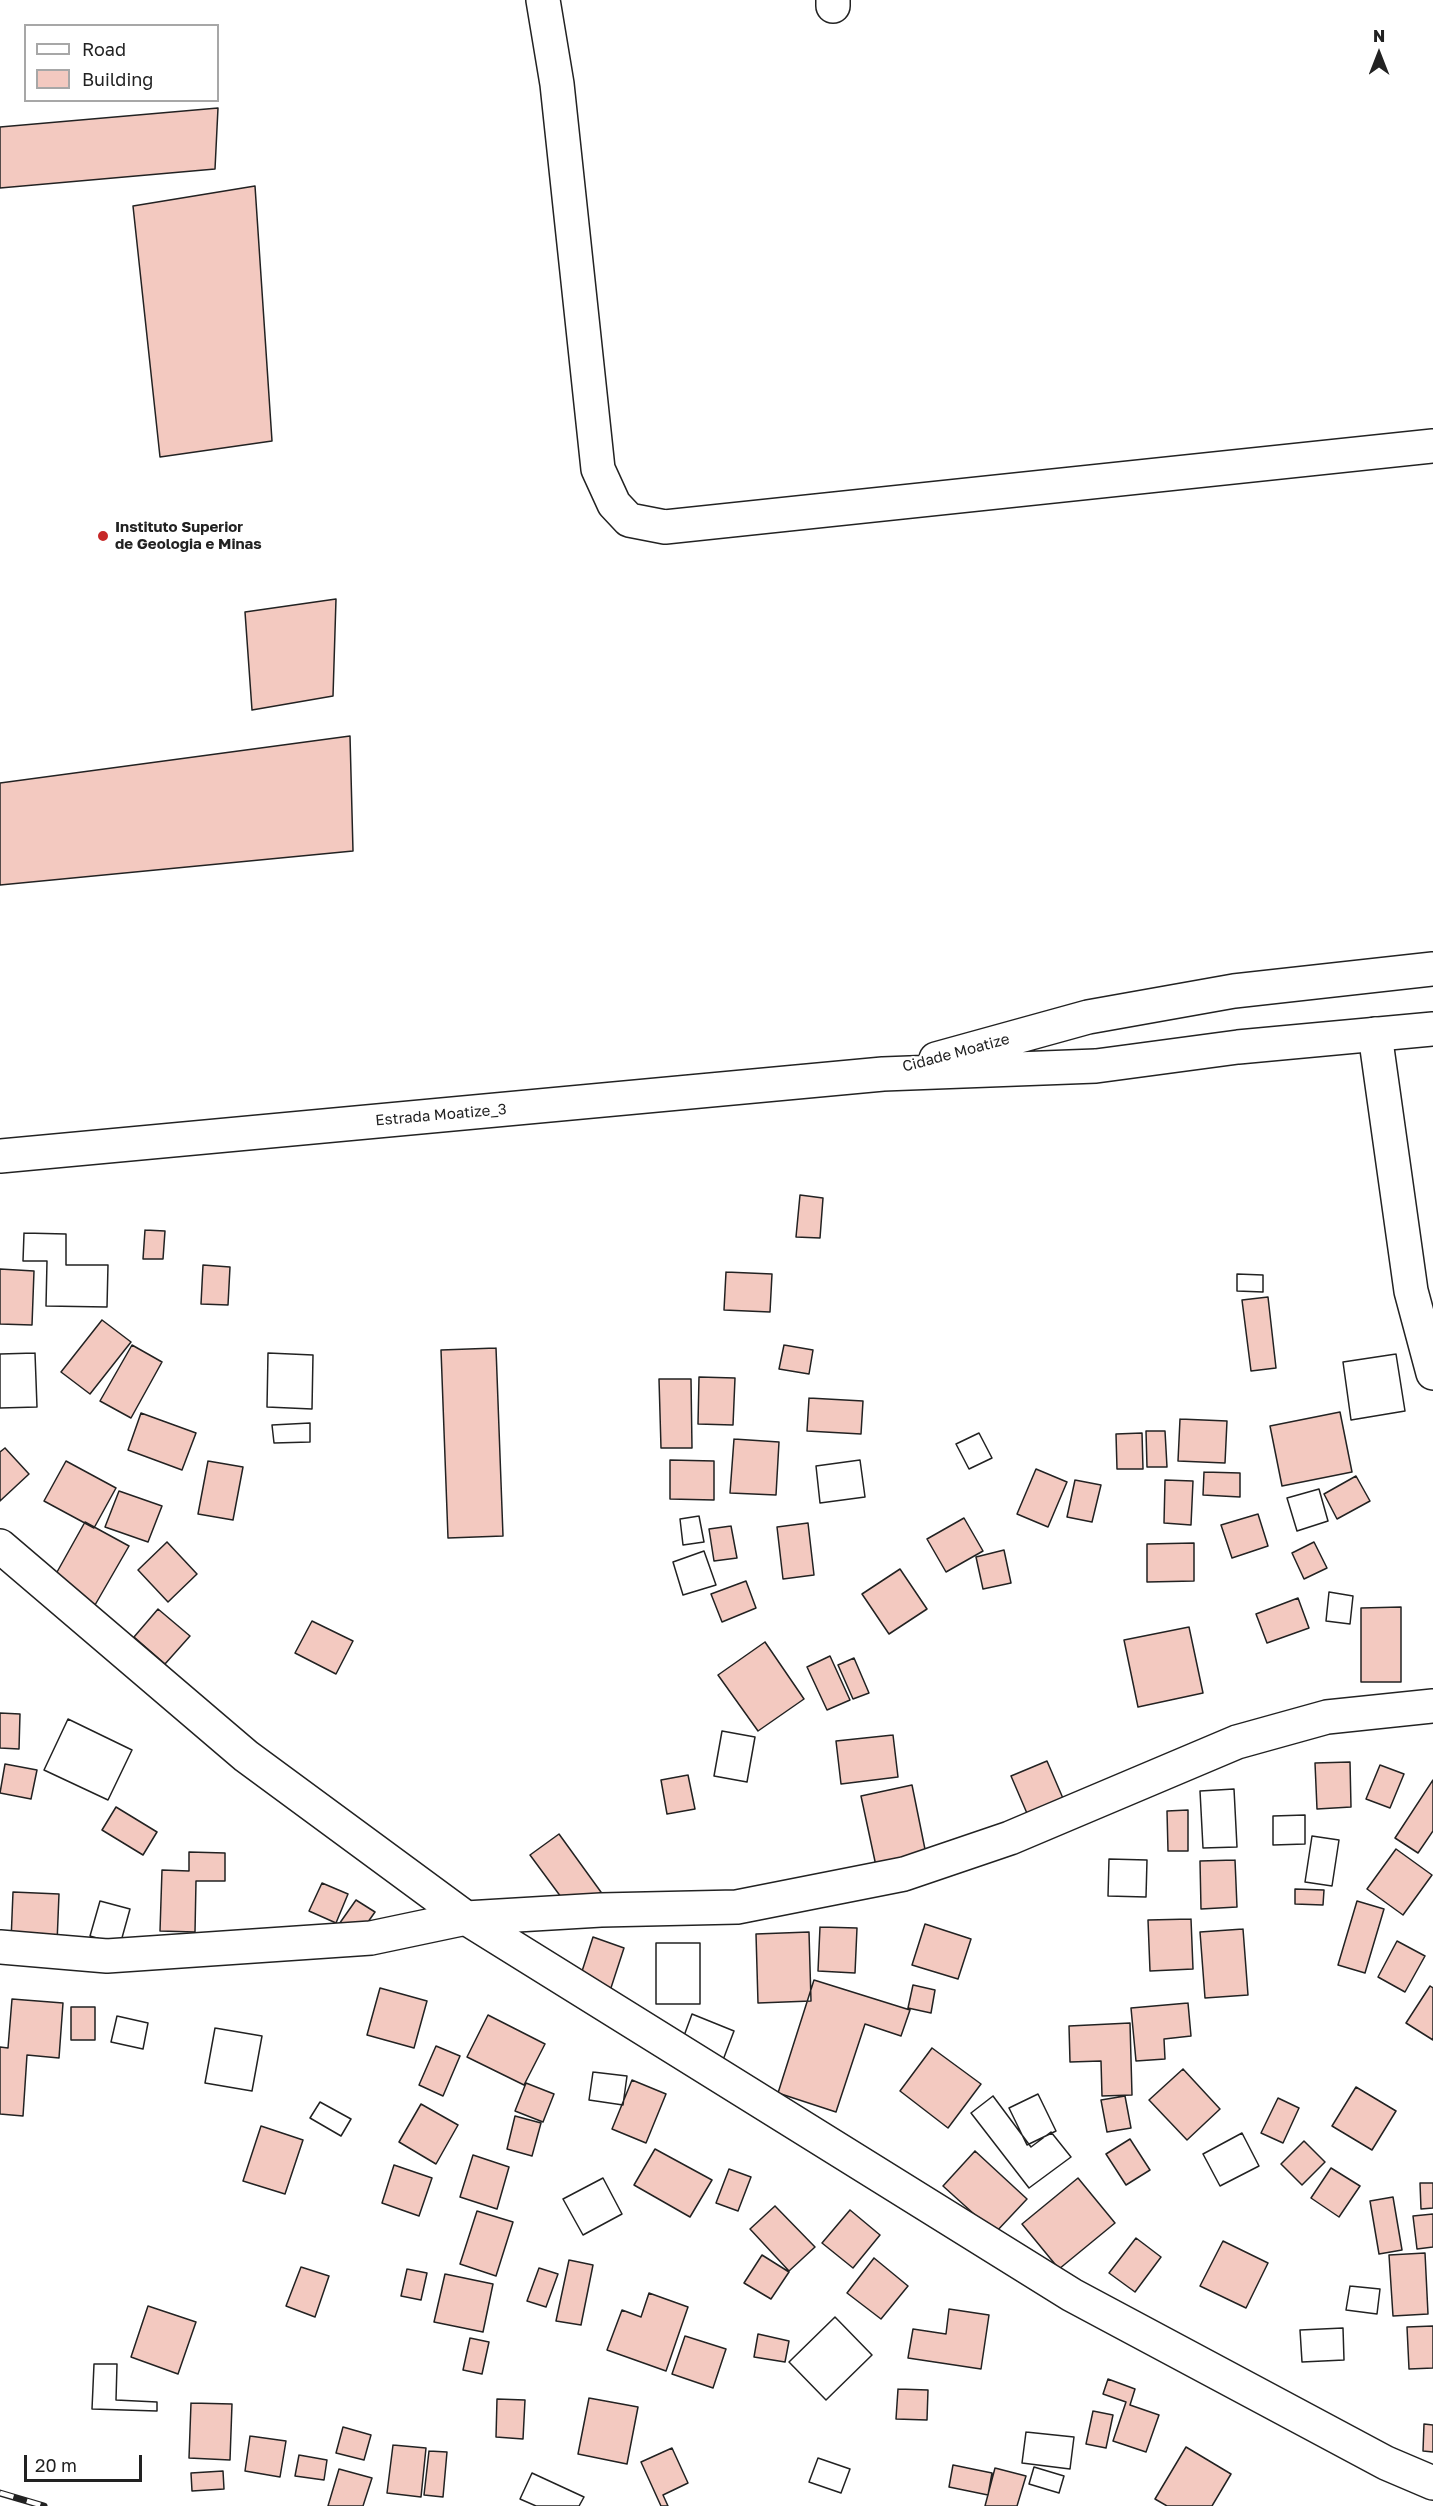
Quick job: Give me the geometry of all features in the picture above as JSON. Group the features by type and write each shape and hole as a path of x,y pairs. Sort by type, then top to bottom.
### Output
{"main road":[{"path":"543,0 557,84 598,469 614,504 628,520 665,526 1433,446"},
{"name":"Cidade Moatize","path":"882,1074 1088,1017 1234,991 1433,969"},
{"name":"Cidade Moatize","path":"882,1074 1096,1066 1238,1047 1433,1029"},
{"path":"1375,1034 1411,1291 1433,1374"},
{"name":"Estrada Moatize_3","path":"0,1156 882,1074"},
{"path":"0,1547 246,1756 466,1918 1072,2295 1386,2463 1433,2482"},
{"path":"0,1947 107,1956 371,1938 466,1918 601,1910 737,1907 904,1874 1010,1838 1237,1742 1327,1717 1433,1706"}],"building":[{"path":"218,108 215,169 0,188 0,127"},
{"path":"255,186 272,441 160,457 133,206"},
{"path":"336,599 333,696 252,710 245,612"},
{"path":"350,736 353,851 0,885 0,783"},
{"path":"800,1195 823,1198 820,1238 796,1237"},
{"path":"145,1230 165,1231 163,1259 143,1259"},
{"path":"24,1233 66,1234 66,1265 108,1265 107,1307 46,1306 47,1261 23,1261"},
{"path":"24,1233 66,1234 66,1265 108,1265 107,1307 46,1306 47,1261 23,1261"},
{"path":"203,1265 230,1267 228,1305 201,1304"},
{"path":"0,1269 34,1271 32,1325 0,1324"},
{"path":"726,1272 772,1274 770,1312 724,1310"},
{"path":"1237,1274 1263,1275 1263,1292 1237,1291"},
{"path":"1237,1274 1263,1275 1263,1292 1237,1291"},
{"path":"1268,1297 1276,1368 1251,1371 1242,1300"},
{"path":"102,1320 131,1342 90,1394 61,1372"},
{"path":"132,1345 162,1362 131,1418 100,1401"},
{"path":"784,1345 813,1350 809,1374 779,1369"},
{"path":"496,1348 503,1536 448,1538 441,1350"},
{"path":"35,1353 37,1407 0,1408 0,1354"},
{"path":"35,1353 37,1407 0,1408 0,1354"},
{"path":"268,1353 313,1355 312,1409 267,1407"},
{"path":"268,1353 313,1355 312,1409 267,1407"},
{"path":"1396,1354 1405,1411 1351,1420 1343,1362"},
{"path":"1396,1354 1405,1411 1351,1420 1343,1362"},
{"path":"699,1377 735,1378 733,1425 698,1424"},
{"path":"659,1379 691,1379 692,1448 661,1448"},
{"path":"809,1398 863,1401 861,1434 807,1431"},
{"path":"1340,1412 1352,1472 1282,1486 1270,1426"},
{"path":"141,1413 196,1433 182,1470 128,1450"},
{"path":"1180,1419 1227,1421 1225,1463 1178,1461"},
{"path":"310,1423 310,1442 274,1443 272,1425"},
{"path":"310,1423 310,1442 274,1443 272,1425"},
{"path":"1146,1431 1165,1431 1167,1467 1147,1467"},
{"path":"979,1433 992,1458 969,1469 956,1444"},
{"path":"979,1433 992,1458 969,1469 956,1444"},
{"path":"1142,1433 1143,1469 1117,1469 1116,1434"},
{"path":"734,1439 779,1442 776,1495 730,1493"},
{"path":"5,1448 29,1474 0,1501 0,1452"},
{"path":"670,1460 714,1461 714,1500 670,1499"},
{"path":"860,1460 865,1497 820,1503 816,1466"},
{"path":"860,1460 865,1497 820,1503 816,1466"},
{"path":"66,1461 116,1488 94,1528 44,1501"},
{"path":"208,1461 243,1467 233,1520 198,1514"},
{"path":"1036,1469 1067,1482 1048,1527 1017,1514"},
{"path":"1204,1472 1240,1473 1240,1497 1203,1495"},
{"path":"1356,1476 1370,1501 1337,1519 1324,1494"},
{"path":"1075,1480 1101,1485 1092,1522 1067,1517"},
{"path":"1165,1480 1193,1481 1191,1525 1164,1523"},
{"path":"1319,1489 1328,1521 1297,1531 1287,1498"},
{"path":"1319,1489 1328,1521 1297,1531 1287,1498"},
{"path":"119,1491 162,1506 148,1542 105,1527"},
{"path":"1258,1514 1268,1546 1232,1558 1221,1525"},
{"path":"699,1516 704,1542 683,1545 680,1519"},
{"path":"699,1516 704,1542 683,1545 680,1519"},
{"path":"964,1518 983,1551 946,1572 927,1539"},
{"path":"85,1522 129,1546 95,1605 52,1581"},
{"path":"808,1523 814,1575 783,1579 777,1527"},
{"path":"731,1526 737,1558 714,1561 709,1529"},
{"path":"167,1542 197,1574 168,1602 138,1570"},
{"path":"1314,1542 1327,1568 1304,1579 1292,1553"},
{"path":"1194,1543 1194,1581 1147,1582 1147,1544"},
{"path":"1004,1550 1011,1583 983,1589 976,1557"},
{"path":"704,1551 716,1585 683,1595 673,1562"},
{"path":"704,1551 716,1585 683,1595 673,1562"},
{"path":"900,1569 927,1609 889,1634 862,1594"},
{"path":"746,1581 756,1608 722,1622 711,1594"},
{"path":"1329,1592 1353,1596 1350,1624 1326,1621"},
{"path":"1329,1592 1353,1596 1350,1624 1326,1621"},
{"path":"1298,1598 1309,1628 1267,1643 1256,1614"},
{"path":"1401,1607 1401,1682 1361,1682 1361,1608"},
{"path":"158,1609 190,1636 165,1664 134,1637"},
{"path":"312,1621 353,1641 336,1674 295,1653"},
{"path":"1189,1627 1203,1693 1138,1707 1124,1640"},
{"path":"765,1642 804,1699 758,1731 718,1675"},
{"path":"830,1656 850,1700 827,1710 807,1667"},
{"path":"854,1658 869,1693 853,1699 838,1665"},
{"path":"0,1713 20,1714 19,1749 0,1748"},
{"path":"68,1719 132,1750 108,1800 44,1770"},
{"path":"68,1719 132,1750 108,1800 44,1770"},
{"path":"722,1731 755,1737 747,1782 714,1776"},
{"path":"722,1731 755,1737 747,1782 714,1776"},
{"path":"893,1735 898,1777 841,1784 836,1741"},
{"path":"1047,1761 1065,1803 1029,1818 1011,1776"},
{"path":"1350,1762 1351,1807 1317,1809 1315,1763"},
{"path":"5,1764 37,1770 31,1799 0,1793"},
{"path":"1380,1765 1404,1774 1390,1808 1366,1799"},
{"path":"688,1775 695,1809 667,1814 661,1780"},
{"path":"1433,1780 1433,1831 1418,1853 1395,1838"},
{"path":"912,1785 929,1869 879,1880 861,1796"},
{"path":"1234,1789 1237,1847 1203,1848 1200,1791"},
{"path":"1234,1789 1237,1847 1203,1848 1200,1791"},
{"path":"116,1807 157,1832 143,1855 102,1830"},
{"path":"1188,1810 1188,1851 1168,1851 1167,1811"},
{"path":"1305,1815 1305,1844 1273,1845 1273,1816"},
{"path":"1305,1815 1305,1844 1273,1845 1273,1816"},
{"path":"559,1834 606,1899 578,1920 530,1855"},
{"path":"1312,1836 1339,1840 1332,1886 1305,1882"},
{"path":"1312,1836 1339,1840 1332,1886 1305,1882"},
{"path":"1396,1849 1432,1875 1403,1915 1367,1889"},
{"path":"189,1852 225,1853 225,1881 196,1881 195,1932 160,1931 162,1870 189,1871"},
{"path":"1109,1859 1147,1860 1146,1897 1108,1896"},
{"path":"1109,1859 1147,1860 1146,1897 1108,1896"},
{"path":"1235,1860 1237,1907 1201,1909 1200,1861"},
{"path":"322,1883 348,1894 336,1923 309,1911"},
{"path":"1295,1889 1324,1890 1323,1905 1295,1904"},
{"path":"13,1892 59,1894 57,1943 11,1941"},
{"path":"356,1900 375,1912 356,1939 337,1927"},
{"path":"100,1901 130,1909 120,1945 90,1936"},
{"path":"100,1901 130,1909 120,1945 90,1936"},
{"path":"1357,1901 1384,1909 1365,1973 1338,1965"},
{"path":"1191,1919 1193,1969 1150,1971 1148,1920"},
{"path":"925,1924 971,1939 958,1979 912,1965"},
{"path":"820,1927 857,1928 855,1973 818,1971"},
{"path":"1243,1929 1248,1995 1205,1998 1200,1932"},
{"path":"809,1932 811,2001 758,2003 756,1934"},
{"path":"593,1937 624,1948 607,2000 576,1990"},
{"path":"1397,1941 1425,1956 1405,1992 1378,1977"},
{"path":"656,1943 700,1943 700,2004 656,2004"},
{"path":"656,1943 700,1943 700,2004 656,2004"},
{"path":"814,1980 910,2010 901,2036 865,2024 836,2112 778,2093"},
{"path":"913,1985 935,1990 931,2013 908,2008"},
{"path":"1430,1986 1433,1988 1433,2040 1406,2023"},
{"path":"380,1988 427,2001 414,2048 367,2035"},
{"path":"12,1999 63,2003 59,2058 27,2055 23,2116 0,2114 0,2047 8,2048"},
{"path":"1188,2003 1191,2036 1164,2039 1165,2059 1136,2061 1131,2008"},
{"path":"71,2007 95,2007 95,2040 71,2040"},
{"path":"692,2014 734,2031 723,2060 681,2044"},
{"path":"692,2014 734,2031 723,2060 681,2044"},
{"path":"488,2015 545,2044 524,2085 467,2057"},
{"path":"117,2016 148,2023 143,2049 111,2042"},
{"path":"117,2016 148,2023 143,2049 111,2042"},
{"path":"1130,2023 1132,2095 1102,2096 1101,2061 1070,2062 1069,2026"},
{"path":"215,2028 262,2036 252,2091 205,2083"},
{"path":"215,2028 262,2036 252,2091 205,2083"},
{"path":"436,2046 460,2056 443,2096 419,2085"},
{"path":"932,2048 981,2084 948,2128 900,2091"},
{"path":"1183,2069 1220,2109 1187,2140 1149,2100"},
{"path":"593,2072 627,2076 623,2105 589,2100"},
{"path":"593,2072 627,2076 623,2105 589,2100"},
{"path":"632,2080 666,2094 646,2143 612,2129"},
{"path":"526,2083 554,2094 543,2122 515,2111"},
{"path":"1356,2087 1396,2111 1372,2150 1332,2126"},
{"path":"1038,2094 1056,2131 1027,2145 1009,2108"},
{"path":"1038,2094 1056,2131 1027,2145 1009,2108"},
{"path":"993,2096 1031,2147 1051,2132 1071,2157 1029,2188 971,2113"},
{"path":"993,2096 1031,2147 1051,2132 1071,2157 1029,2188 971,2113"},
{"path":"1125,2096 1131,2128 1107,2132 1101,2100"},
{"path":"1278,2098 1299,2108 1283,2143 1261,2133"},
{"path":"320,2102 351,2119 341,2136 310,2118"},
{"path":"320,2102 351,2119 341,2136 310,2118"},
{"path":"421,2104 458,2125 436,2164 399,2142"},
{"path":"515,2116 541,2123 532,2156 507,2149"},
{"path":"261,2126 303,2140 285,2194 243,2181"},
{"path":"1242,2133 1259,2166 1220,2186 1203,2154"},
{"path":"1242,2133 1259,2166 1220,2186 1203,2154"},
{"path":"1130,2139 1150,2170 1126,2185 1106,2154"},
{"path":"1304,2141 1325,2162 1302,2185 1281,2164"},
{"path":"655,2149 712,2180 690,2217 634,2185"},
{"path":"975,2151 1027,2199 995,2233 943,2186"},
{"path":"473,2155 509,2167 497,2209 460,2197"},
{"path":"394,2165 432,2178 419,2216 382,2203"},
{"path":"1331,2168 1360,2186 1339,2217 1311,2198"},
{"path":"729,2169 751,2177 738,2211 716,2203"},
{"path":"603,2178 622,2214 583,2235 563,2199"},
{"path":"603,2178 622,2214 583,2235 563,2199"},
{"path":"1078,2178 1115,2223 1059,2269 1022,2224"},
{"path":"1420,2183 1433,2183 1433,2208 1421,2209"},
{"path":"1393,2197 1402,2250 1379,2254 1370,2201"},
{"path":"775,2206 815,2247 789,2271 750,2229"},
{"path":"850,2210 880,2235 853,2268 822,2243"},
{"path":"477,2211 513,2222 496,2276 460,2264"},
{"path":"1433,2214 1433,2247 1417,2249 1413,2216"},
{"path":"1136,2238 1161,2257 1135,2292 1109,2273"},
{"path":"1223,2241 1268,2263 1246,2308 1200,2286"},
{"path":"1425,2253 1428,2314 1393,2316 1389,2255"},
{"path":"762,2255 789,2272 771,2299 744,2283"},
{"path":"874,2258 908,2286 881,2319 847,2293"},
{"path":"569,2260 593,2265 581,2325 556,2321"},
{"path":"301,2267 329,2276 315,2317 286,2306"},
{"path":"539,2268 558,2274 546,2307 527,2301"},
{"path":"407,2269 427,2273 421,2300 401,2296"},
{"path":"445,2274 493,2284 483,2332 434,2322"},
{"path":"1350,2286 1380,2289 1377,2314 1346,2310"},
{"path":"1350,2286 1380,2289 1377,2314 1346,2310"},
{"path":"649,2293 688,2307 666,2371 607,2350 622,2310 641,2317"},
{"path":"148,2306 196,2322 178,2374 131,2357"},
{"path":"949,2309 989,2315 981,2369 908,2358 913,2329 946,2334"},
{"path":"835,2317 872,2355 826,2400 789,2362"},
{"path":"835,2317 872,2355 826,2400 789,2362"},
{"path":"1433,2326 1433,2368 1409,2369 1407,2327"},
{"path":"1343,2328 1344,2360 1302,2362 1300,2330"},
{"path":"1343,2328 1344,2360 1302,2362 1300,2330"},
{"path":"758,2334 789,2341 785,2362 754,2357"},
{"path":"685,2336 726,2349 713,2388 672,2374"},
{"path":"470,2338 489,2342 482,2374 463,2370"},
{"path":"94,2364 117,2364 116,2400 157,2402 157,2411 92,2409"},
{"path":"94,2364 117,2364 116,2400 157,2402 157,2411 92,2409"},
{"path":"1108,2379 1135,2389 1130,2405 1159,2415 1146,2452 1113,2441 1126,2402 1103,2394"},
{"path":"898,2389 928,2390 927,2420 896,2419"},
{"path":"589,2398 638,2407 627,2464 578,2454"},
{"path":"497,2399 525,2400 523,2439 496,2437"},
{"path":"191,2403 232,2404 230,2460 189,2458"},
{"path":"1093,2411 1113,2415 1106,2448 1086,2444"},
{"path":"1424,2424 1433,2425 1433,2452 1423,2451"},
{"path":"343,2427 371,2435 364,2460 336,2453"},
{"path":"1026,2432 1074,2437 1070,2469 1022,2463"},
{"path":"1026,2432 1074,2437 1070,2469 1022,2463"},
{"path":"250,2436 286,2441 280,2477 245,2471"},
{"path":"393,2445 426,2448 421,2497 387,2493"},
{"path":"1186,2447 1231,2474 1212,2506 1167,2506 1155,2499"},
{"path":"672,2448 688,2483 663,2495 668,2506 661,2506 641,2462"},
{"path":"429,2451 447,2452 443,2497 424,2495"},
{"path":"299,2455 327,2460 324,2480 295,2476"},
{"path":"818,2458 850,2469 841,2493 809,2482"},
{"path":"818,2458 850,2469 841,2493 809,2482"},
{"path":"953,2465 992,2473 988,2495 949,2487"},
{"path":"1034,2467 1064,2476 1059,2493 1029,2484"},
{"path":"1034,2467 1064,2476 1059,2493 1029,2484"},
{"path":"995,2468 1026,2476 1017,2506 985,2506"},
{"path":"339,2469 372,2478 363,2506 328,2506"},
{"path":"223,2471 224,2489 192,2491 191,2473"},
{"path":"532,2473 584,2497 579,2506 536,2506 520,2499"},
{"path":"532,2473 584,2497 579,2506 536,2506 520,2499"}],"railway":[{"path":"0,2493 44,2506"}],"place":[{"name":"Instituto Superior de Geologia e Minas","path":"103,536"}]}
